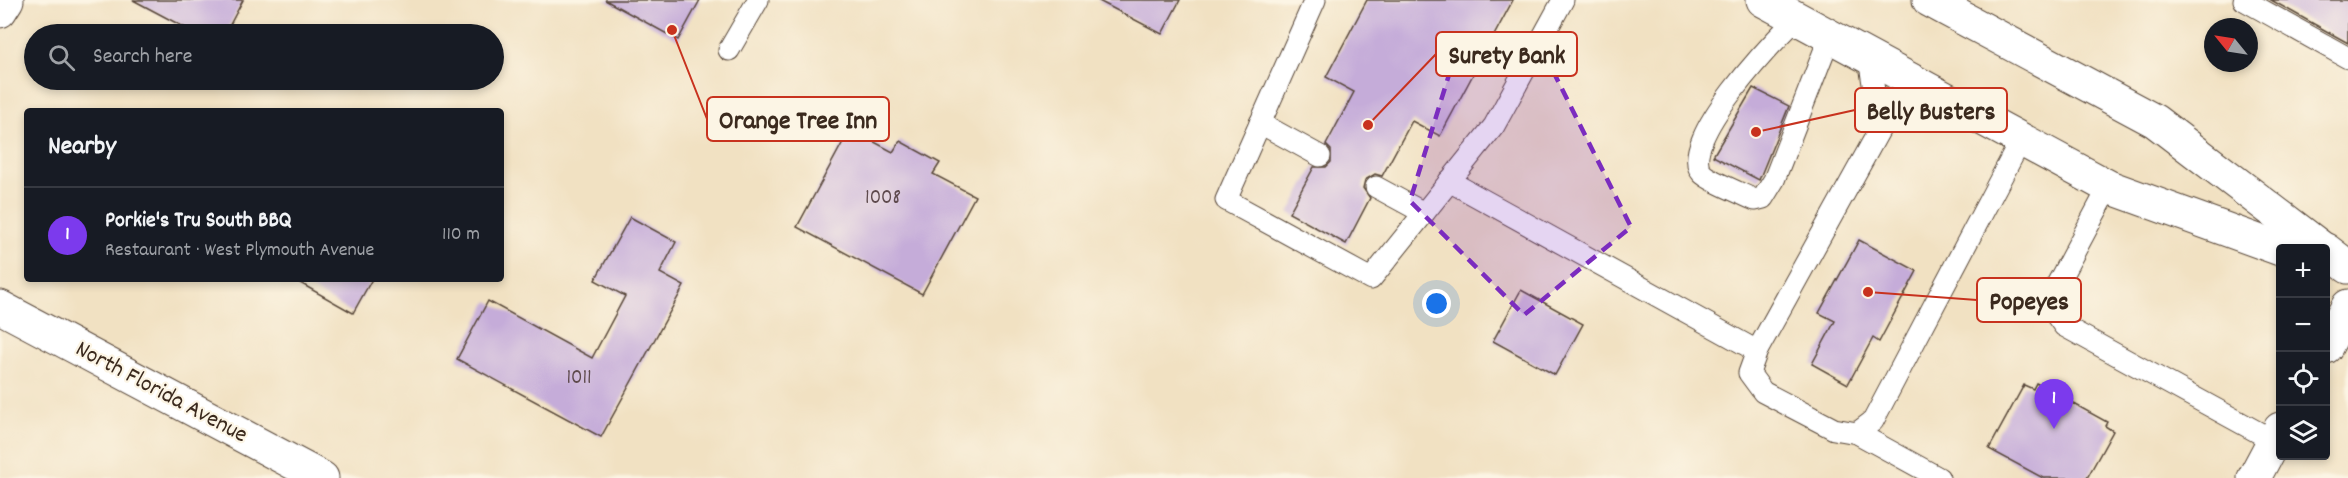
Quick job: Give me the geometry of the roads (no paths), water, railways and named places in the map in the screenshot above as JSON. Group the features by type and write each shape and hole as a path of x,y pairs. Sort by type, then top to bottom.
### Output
{"main road":[{"path":"0,11 7,0"},
{"path":"1763,0 2109,187 2276,248"},
{"path":"1929,0 2155,121 2317,244"},
{"path":"2330,254 2348,267"},
{"path":"2330,267 2348,273"},
{"path":"2330,338 2348,306"},
{"name":"North Florida Avenue","path":"0,308 322,478"},
{"path":"2254,478 2276,437"}],"lane":[{"path":"729,50 758,0"},
{"path":"1315,0 1226,200 1371,279 1494,126 1560,1"},
{"path":"2244,0 2348,58"},
{"path":"1797,18 1761,55 1719,109 1700,146 1697,164 1703,174 1755,200 1763,198 1774,180 1830,36"},
{"path":"1869,58 1880,129 1757,351 1749,373 1763,392 1834,429 1857,433 1938,478"},
{"path":"1260,123 1320,156"},
{"path":"1857,433 1873,421 2021,140"},
{"path":"1449,181 1757,351"},
{"path":"1376,187 1424,213"},
{"path":"2109,187 2054,290 2051,308 2064,326 2276,434"}],"place":[{"name":"Orange Tree Inn","path":"672,30"},
{"name":"Surety Bank","path":"1368,125"},
{"name":"Belly Busters","path":"1756,132"},
{"name":"Popeyes","path":"1868,292"},
{"name":"Porkie's Tru South BBQ","path":"2054,429"}]}
